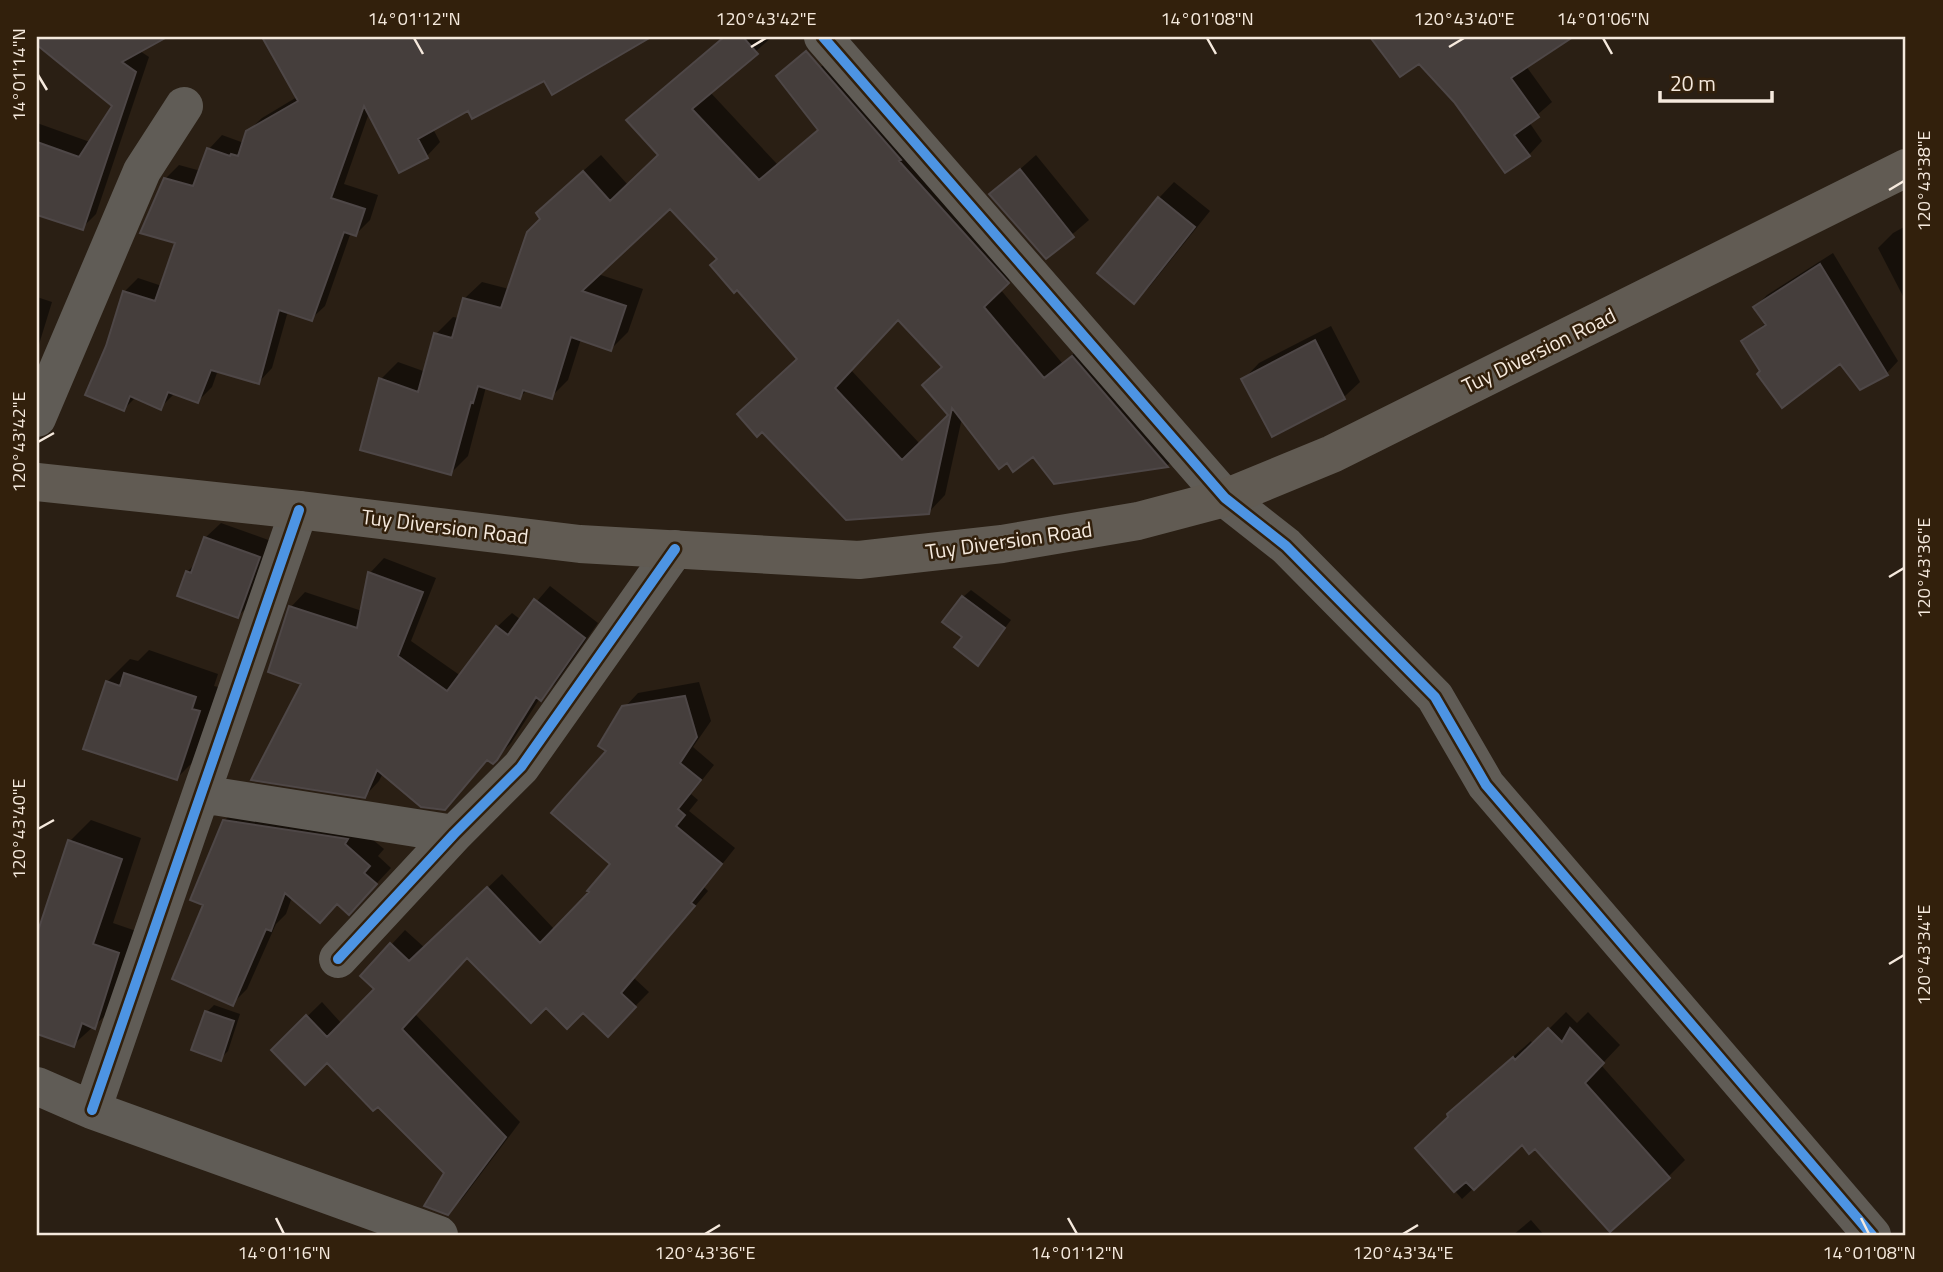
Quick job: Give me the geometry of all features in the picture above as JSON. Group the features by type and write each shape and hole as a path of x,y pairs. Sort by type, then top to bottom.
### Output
{"main road":[{"name":"Tuy Diversion Road","path":"37,482 580,544 859,560 1016,542 1138,521 1225,498 1332,454 1906,168"}],"street":[{"path":"823,37 1225,498 1286,546 1436,696 1486,785 1872,1235"},
{"path":"37,418 142,171 184,106"},
{"path":"92,1110 299,510"},
{"path":"338,959 454,834 521,767 675,549"},
{"path":"201,794 454,834"},
{"path":"37,1086 92,1110 439,1235"}],"building":[{"path":"37,37 167,37 122,62 136,72 83,230 37,215 37,142 79,157 112,106 37,45"},
{"path":"262,37 651,37 552,95 544,81 472,119 468,111 418,139 428,158 399,173 364,106 331,198 365,209 356,236 344,232 312,321 279,310 259,384 211,370 198,403 168,392 161,410 130,396 124,411 85,395 106,346 123,291 155,301 175,243 140,233 164,178 193,186 207,148 238,156 246,131 298,101"},
{"path":"724,37 743,37 758,54 692,109 759,180 818,130 776,76 806,51 901,160 899,161 1009,283 984,307 1044,378 1072,356 1168,467 1054,484 1033,457 1013,472 1007,463 999,469 952,408 929,514 846,520 762,432 757,437 737,414 797,359 737,290 734,293 710,265 717,259 670,209 582,291 626,306 611,351 571,337 552,399 523,390 520,399 478,386 451,475 360,450 379,378 418,392 434,333 452,338 463,298 501,308 527,232 540,219 536,213 583,171 610,201 658,155 626,120","holes":["898,320 942,367 922,385 948,415 902,460 835,388"]},
{"path":"1370,37 1573,37 1511,78 1539,117 1514,135 1530,156 1505,173 1454,102 1419,64 1400,77"},
{"path":"1020,169 1074,237 1046,259 989,194"},
{"path":"1158,197 1195,227 1134,304 1097,273"},
{"path":"1820,264 1888,375 1860,390 1840,364 1782,408 1757,374 1760,371 1741,341 1766,325 1753,307"},
{"path":"1315,340 1345,399 1272,437 1241,379"},
{"path":"204,537 260,557 238,618 177,596 186,571 191,573"},
{"path":"368,572 423,592 398,656 447,691 496,626 508,635 534,599 585,638 541,701 536,697 497,760 493,764 487,760 445,810 421,807 377,770 365,798 251,780 301,684 268,672 289,606 357,628"},
{"path":"962,596 1005,628 978,666 954,647 962,637 942,622"},
{"path":"124,673 196,697 192,709 200,711 177,780 83,749 106,681 120,686"},
{"path":"685,696 697,737 680,763 701,780 678,809 685,815 676,826 722,864 691,903 695,906 621,993 636,1007 608,1037 583,1013 567,1029 546,1008 531,1023 467,958 402,1029 506,1137 448,1215 424,1206 444,1173 378,1107 373,1111 327,1063 305,1085 271,1050 306,1015 327,1037 374,989 360,976 390,943 409,961 487,887 540,943 589,892 587,891 610,864 551,813 606,751 598,746 622,706"},
{"path":"223,820 348,839 345,844 370,866 364,873 377,884 349,915 337,904 320,923 285,893 271,931 266,929 233,1006 172,979 203,905 190,900"},
{"path":"68,840 122,859 93,944 119,953 95,1029 82,1023 74,1047 37,1034 37,934"},
{"path":"205,1011 234,1021 221,1061 191,1050"},
{"path":"1548,1028 1562,1042 1570,1028 1604,1063 1585,1083 1670,1178 1610,1232 1535,1149 1529,1154 1522,1145 1474,1190 1466,1182 1454,1192 1415,1148 1448,1117 1447,1114 1513,1057 1515,1060"}],"cycle path":[{"path":"823,37 1225,498 1286,546 1435,697 1486,785 1872,1235"},
{"path":"92,1110 299,510"},
{"path":"338,959 454,834 521,767 675,549"}]}
